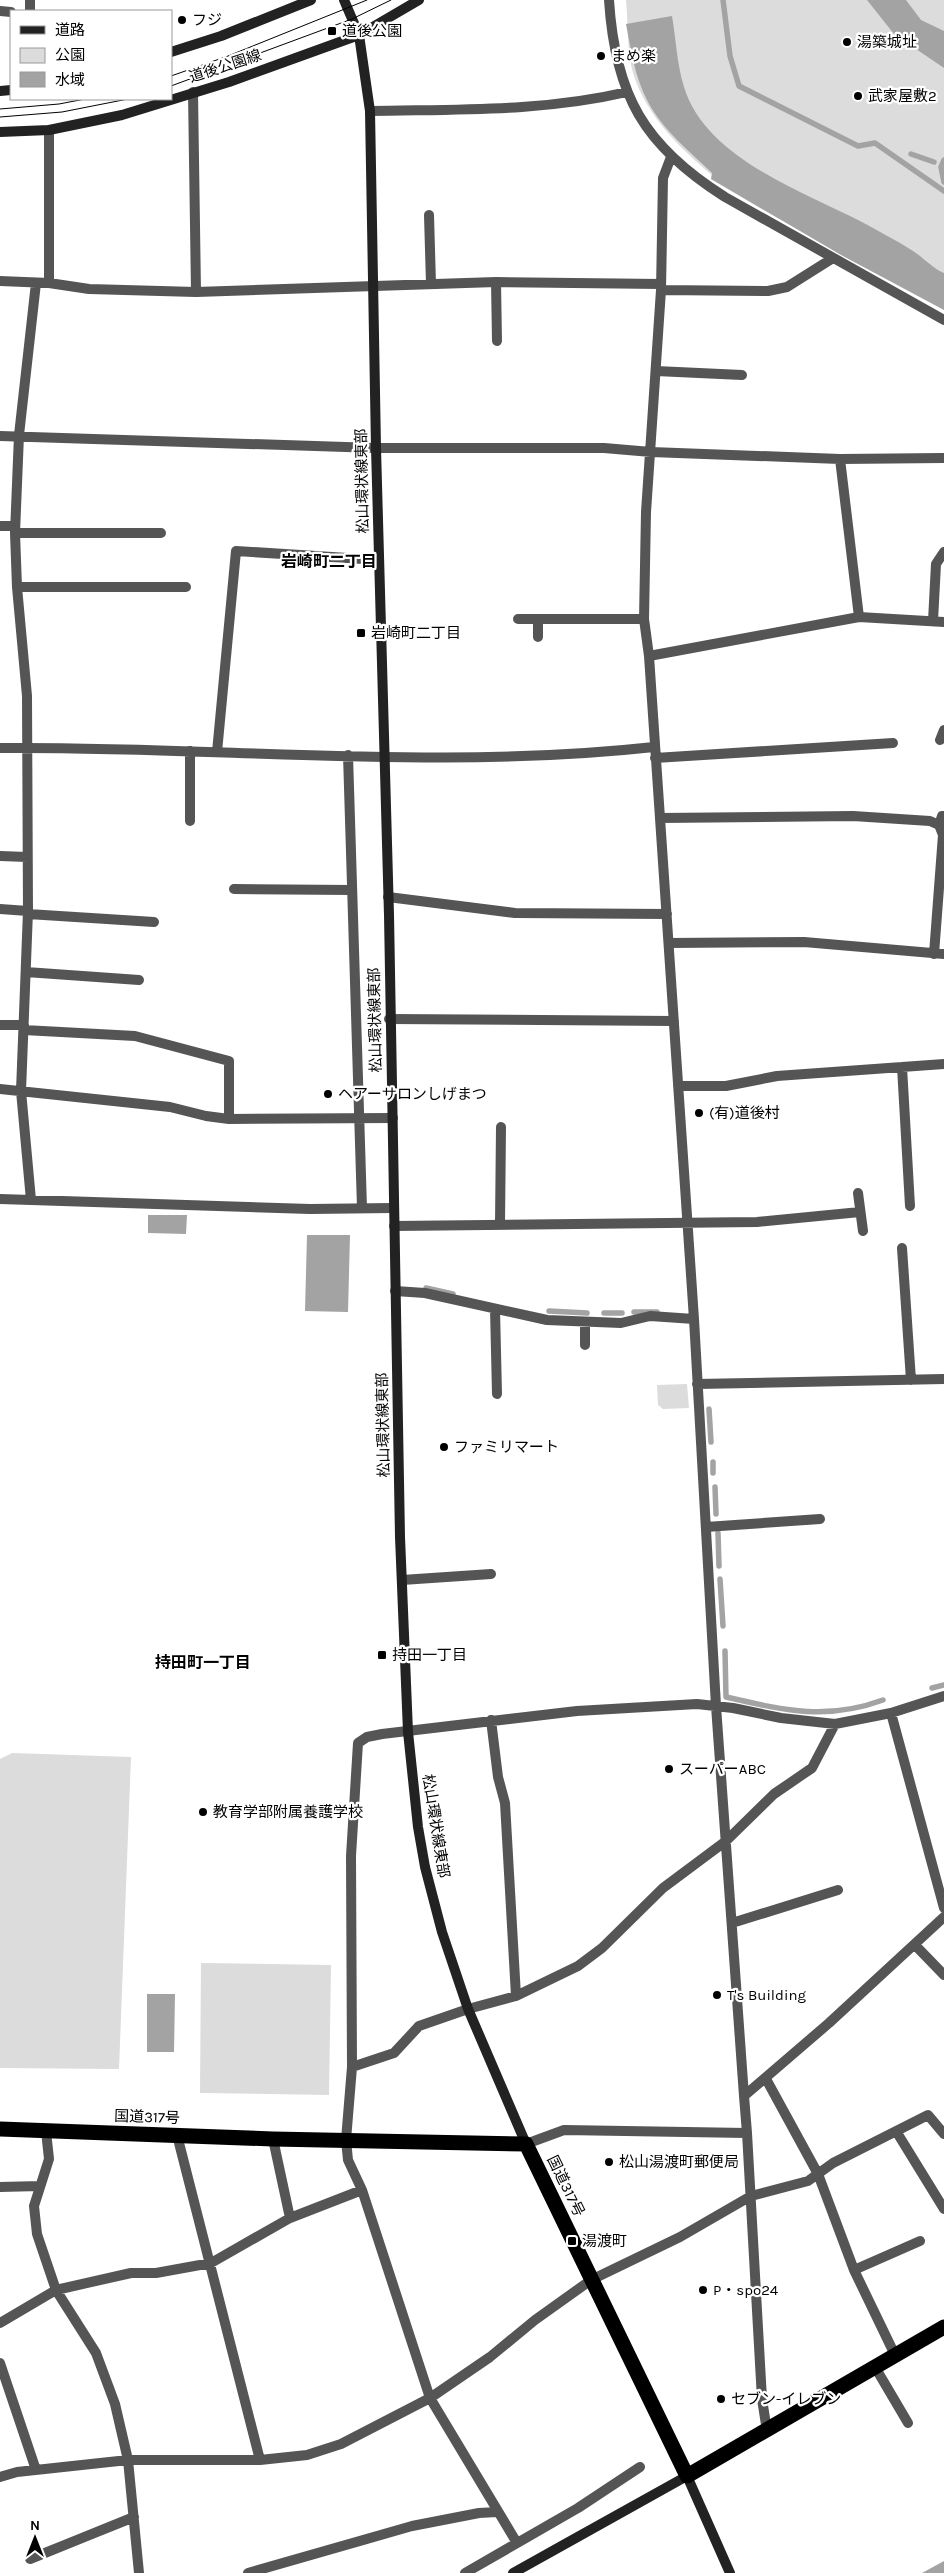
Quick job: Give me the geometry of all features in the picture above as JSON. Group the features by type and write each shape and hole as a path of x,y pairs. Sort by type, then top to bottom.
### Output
{"highway":[{"name":"国道317号","path":"0,2130 273,2139 526,2144 687,2476"},
{"path":"687,2476 944,2327"}],"street":[{"name":"道後公園線","path":"172,52 222,36 311,0"},
{"name":"松山環状線東部","path":"344,0 359,35 370,111 376,448 388,897 389,1018 393,1118 393,1208 402,1580 408,1732 417,1818 425,1867 442,1932 468,2009 526,2144"},
{"name":"道後公園線","path":"172,99 229,82 359,35 419,0"},
{"path":"609,0 617,67 627,92 653,137 670,157 694,178 725,197 944,320"},
{"path":"193,92 196,292"},
{"path":"370,111 535,108 576,103 627,92"},
{"name":"道後公園線","path":"0,132 49,130 122,115 168,100"},
{"path":"49,130 49,283"},
{"path":"670,157 663,178 661,287 646,512 644,619 649,656 688,1223 716,1706 748,2133 762,2399 767,2431"},
{"path":"429,215 430,284"},
{"path":"0,282 49,283 89,289 196,292 496,282 768,291 787,287 833,258"},
{"path":"496,282 497,341"},
{"path":"31,1200 21,1091 28,912 27,696 17,587 15,530 19,435 36,283"},
{"path":"656,371 742,375"},
{"path":"0,436 19,435 376,448 604,448 650,452 840,459 944,458"},
{"path":"840,459 859,617"},
{"path":"0,526 15,530 161,533"},
{"path":"217,752 236,551 379,560"},
{"path":"933,621 936,564 944,552"},
{"path":"17,587 186,587"},
{"path":"649,656 859,617 944,622"},
{"path":"518,619 644,619"},
{"path":"538,619 538,637"},
{"path":"655,758 893,743"},
{"path":"0,748 384,756 585,754 654,747"},
{"path":"190,751 190,821"},
{"path":"348,755 362,1208"},
{"path":"660,818 854,816 942,821 943,834 939,954 804,942 669,944"},
{"path":"0,856 27,857"},
{"path":"234,889 352,890"},
{"path":"388,897 514,913 667,914"},
{"path":"0,910 154,922"},
{"path":"26,972 139,980"},
{"path":"389,1018 674,1020"},
{"path":"0,1025 135,1036 229,1061 230,1119"},
{"path":"678,1086 726,1086 777,1076 944,1064"},
{"path":"902,1067 910,1206"},
{"path":"0,1089 115,1103 170,1107 206,1116 230,1119 393,1118"},
{"path":"500,1224 501,1126"},
{"path":"858,1193 862,1230"},
{"path":"0,1199 310,1210 393,1208"},
{"path":"394,1226 757,1222 860,1212"},
{"path":"902,1248 911,1380"},
{"path":"395,1291 425,1293 547,1320 621,1323 634,1318 650,1316 694,1319"},
{"path":"495,1308 497,1394"},
{"path":"585,1322 585,1345"},
{"path":"698,1384 944,1379"},
{"path":"706,1527 820,1519"},
{"path":"402,1580 491,1574"},
{"path":"517,2542 497,2512 430,2398 362,2190 348,2160 346,2140 352,2067 351,1856 358,1743 366,1737 491,1720 577,1711 697,1704 781,1718 834,1724 891,1713 944,1696"},
{"path":"891,1713 944,1908"},
{"path":"491,1720 498,1777 505,1803 516,1996"},
{"path":"352,2067 394,2053 419,2026 468,2009 516,1996 578,1966 602,1948 663,1888 726,1841 774,1794 812,1768 834,1724"},
{"path":"732,1923 838,1890"},
{"path":"744,2096 766,2079 915,1945 944,1916"},
{"path":"915,1945 944,1975"},
{"path":"766,2079 818,2174 854,2270 896,2355"},
{"path":"0,2477 36,2470 128,2460 260,2460 307,2455 341,2444 430,2398 490,2357 535,2320 592,2280 680,2237 751,2196 808,2182 833,2163 928,2115 944,2134"},
{"path":"526,2144 564,2130 748,2133"},
{"path":"46,2131 49,2159 34,2206 37,2234 56,2290 96,2353 115,2404 128,2460 139,2573"},
{"path":"896,2131 944,2209"},
{"path":"177,2135 260,2460"},
{"path":"273,2139 290,2218"},
{"path":"0,2187 40,2186"},
{"path":"0,2323 56,2290 131,2273 156,2273 211,2263 290,2218 362,2190"},
{"path":"854,2270 920,2241"},
{"path":"0,2363 36,2470"},
{"path":"875,2367 908,2423"},
{"path":"465,2573 578,2508 640,2466"},
{"path":"513,2573 687,2476 730,2573"},
{"path":"248,2573 412,2526 479,2513 497,2512"},
{"path":"30,2559 134,2517"}],"green space":[{"path":"626,0 944,0 944,310 711,179 712,175 686,152 662,126 643,97 631,65"},
{"path":"687,1384 689,1408 663,1409 658,1405 657,1385"},
{"path":"12,1753 131,1757 119,2069 0,2068 0,1759"},
{"path":"201,1963 331,1965 329,2095 200,2093"}],"water":[{"path":"867,0 906,0 921,20 944,31 944,68 894,34"},
{"path":"672,16 678,61 684,87 695,112 712,133 733,152 758,169 894,239 944,273 944,310 841,255 711,179 712,173 677,140 654,112 644,93 634,64 626,24"},
{"path":"148,1215 187,1215 186,1234 148,1233"},
{"path":"307,1235 350,1235 348,1312 305,1311"},
{"path":"147,1994 175,1994 174,2052 147,2052"},
{"path":"944,2561 944,2573 922,2573"}],"waterway":[{"path":"723,0 730,56 739,86 858,146 875,143 944,191"},
{"path":"911,154 934,162"},
{"path":"944,160 941,167 944,182"},
{"path":"426,1288 453,1294"},
{"path":"549,1311 587,1313"},
{"path":"634,1312 657,1312"},
{"path":"604,1313 622,1313"},
{"path":"709,1409 711,1442"},
{"path":"713,1462 713,1473"},
{"path":"715,1487 716,1514"},
{"path":"718,1533 719,1566"},
{"path":"720,1579 723,1626"},
{"path":"725,1651 726,1697 786,1709 823,1712 842,1710 883,1700"},
{"path":"932,1688 944,1685"}],"tram line":[{"path":"172,76 228,56 367,0"},
{"path":"172,86 352,19 391,0"},
{"path":"0,109 59,104 80,100"},
{"path":"0,117 62,112 123,100"}],"place":[{"name":"フジ","path":"182,20"},
{"name":"道後公園","path":"332,31"},
{"name":"湯築城址","path":"847,42"},
{"name":"まめ楽","path":"601,56"},
{"name":"武家屋敷2","path":"858,96"},
{"name":"岩崎町二丁目","path":"361,633"},
{"name":"ヘアーサロンしげまつ","path":"328,1094"},
{"name":"(有)道後村","path":"699,1113"},
{"name":"ファミリマート","path":"444,1447"},
{"name":"持田一丁目","path":"382,1655"},
{"name":"スーパーABC","path":"669,1769"},
{"name":"教育学部附属養護学校","path":"203,1812"},
{"name":"T's Building","path":"717,1995"},
{"name":"松山湯渡町郵便局","path":"609,2162"},
{"name":"湯渡町","path":"572,2241"},
{"name":"P・spo24","path":"703,2290"},
{"name":"セブン-イレブン","path":"721,2399"}],"district":[{"name":"岩崎町二丁目","path":"329,561"},
{"name":"持田町一丁目","path":"203,1662"}]}
